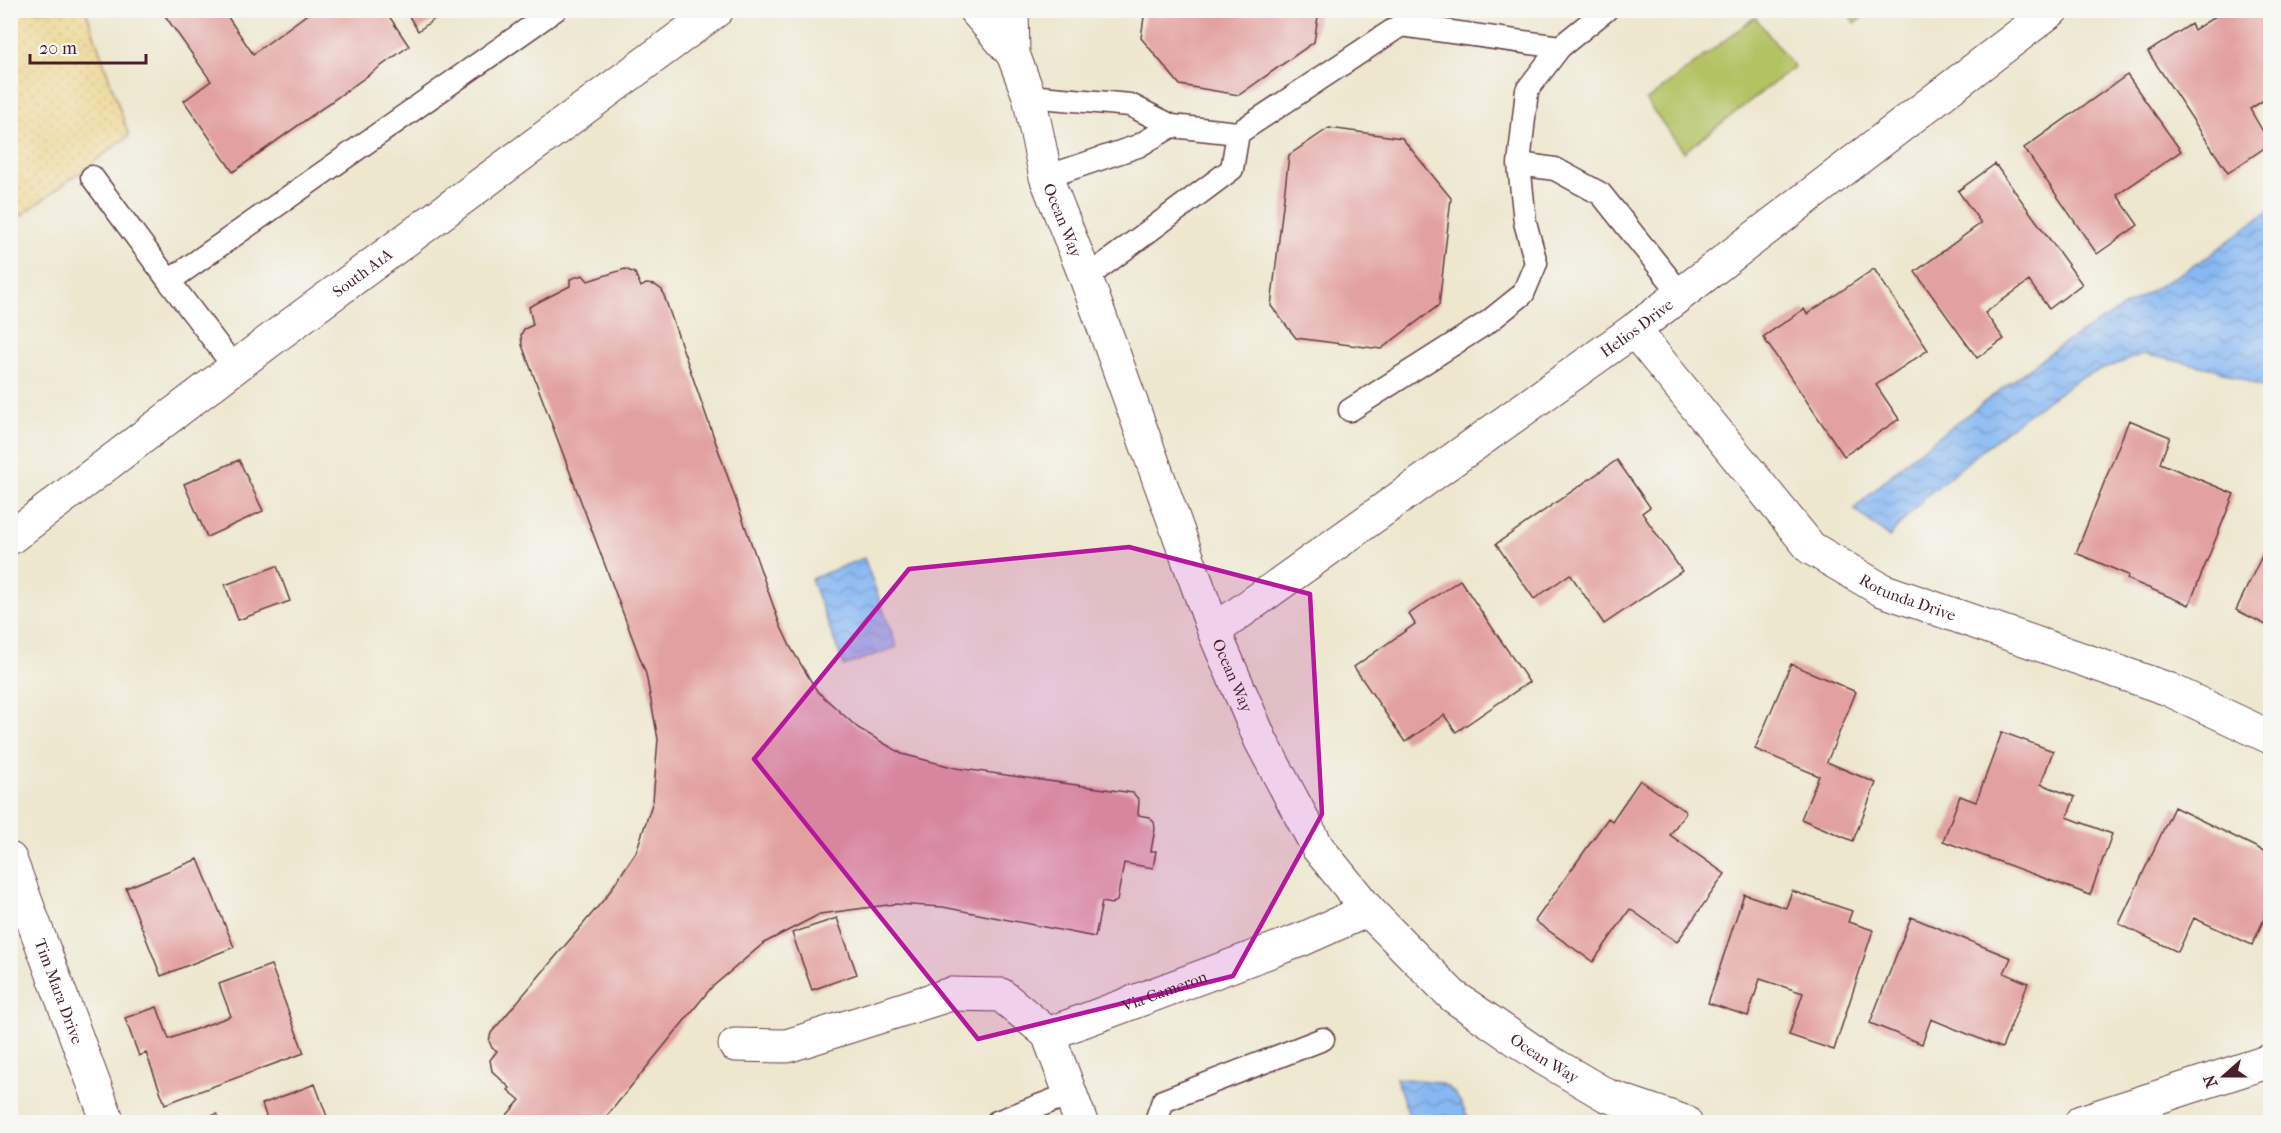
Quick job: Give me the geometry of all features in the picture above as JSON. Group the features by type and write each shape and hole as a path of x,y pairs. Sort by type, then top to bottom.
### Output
{"street":[{"name":"South A1A","path":"10,538 717,10"},
{"name":"Ocean Way","path":"975,10 1013,54"},
{"name":"Ocean Way","path":"1012,10 1013,54 1029,96 1047,177 1214,631 1261,741 1318,848 1368,910 1453,996 1543,1058 1606,1095 1685,1122"},
{"name":"Helios Drive","path":"1214,631 1634,330 2052,10"},
{"name":"Rotunda Drive","path":"1634,330 1811,549 1882,590 2168,689 2271,737"},
{"name":"Tim Mara Drive","path":"10,859 108,1122"},
{"name":"Via Cameron","path":"1048,1034 1303,939 1368,910"},
{"path":"735,1045 787,1046 951,994 1001,995 1048,1034 1076,1108"},
{"path":"2081,1122 2271,1061"}],"lane":[{"path":"169,280 555,10"},
{"path":"1350,410 1488,322 1523,294 1536,262 1525,222 1519,164 1527,90 1560,47 1606,10"},
{"path":"1029,96 1130,105 1172,126 1238,133 1401,25 1560,47"},
{"path":"1047,177 1138,146 1172,126"},
{"path":"1086,278 1232,169 1238,133"},
{"path":"1519,164 1555,169 1600,194 1681,294"},
{"path":"92,177 235,368"},
{"path":"1159,1122 1157,1118 1163,1101 1323,1040"},
{"path":"997,1122 1076,1108"}],"highlighted area":[{"path":"1129,547 1310,594 1322,814 1233,976 978,1039 754,759 909,569"}],"sand":[{"path":"11,11 86,11 129,136 11,223"}],"green space":[{"path":"1845,11 1871,11 1855,23"},
{"path":"1755,17 1794,67 1684,152 1646,101"}],"water":[{"path":"2270,209 2270,390 2215,369 2143,354 2080,378 2017,422 1926,496 1889,537 1854,509 1911,457 2059,346 2209,256"},
{"path":"864,558 897,647 844,666 811,579"},
{"path":"1396,1078 1435,1082 1450,1089 1457,1096 1470,1122 1411,1122"}],"building":[{"path":"161,10 223,10 253,54 313,10 385,10 409,46 233,172 184,101 211,81"},
{"path":"405,10 447,10 418,31"},
{"path":"1145,10 1319,10 1314,42 1239,95 1180,85 1141,38"},
{"path":"2213,10 2270,10 2270,96 2250,109 2270,144 2228,173 2148,52 2191,24 2194,30 2216,16"},
{"path":"2127,75 2181,151 2117,195 2138,225 2097,254 2024,148"},
{"path":"1329,128 1402,138 1451,198 1439,305 1381,349 1296,338 1271,306 1289,155"},
{"path":"1995,164 2082,284 2049,309 2029,281 1985,313 2004,339 1977,358 1915,272 1981,223 1958,191"},
{"path":"625,269 635,273 641,287 646,284 655,285 662,290 780,625 817,691 858,728 902,754 956,768 1133,793 1139,800 1138,815 1149,817 1154,822 1151,851 1156,851 1153,868 1124,863 1117,901 1111,904 1102,902 1095,937 943,907 895,904 820,914 764,943 711,988 602,1122 501,1122 520,1100 492,1071 490,1060 497,1051 492,1048 489,1041 491,1033 606,897 636,852 653,801 658,739 646,674 522,345 521,335 524,329 533,325 529,307 570,286 570,279 583,275 588,281"},
{"path":"1874,269 1928,350 1876,385 1899,419 1844,456 1763,337 1804,309 1807,314"},
{"path":"2129,420 2170,437 2160,463 2234,494 2189,605 2127,579 2128,575 2076,553"},
{"path":"239,460 263,511 207,537 184,484"},
{"path":"1617,460 1650,507 1642,513 1682,571 1604,624 1570,574 1534,599 1496,544"},
{"path":"2270,539 2270,627 2236,610"},
{"path":"277,566 290,601 238,620 225,585"},
{"path":"1460,580 1529,682 1456,732 1444,715 1405,742 1354,667 1415,624 1409,614"},
{"path":"1791,664 1856,692 1827,762 1876,783 1853,841 1801,819 1819,776 1755,749"},
{"path":"2002,732 2053,751 2041,784 2075,797 2067,817 2112,834 2090,895 1943,841 1960,796 1976,802"},
{"path":"1640,780 1686,812 1670,835 1725,874 1677,942 1630,909 1593,962 1535,921 1608,818 1612,821"},
{"path":"2174,807 2270,854 2270,906 2252,945 2194,918 2178,952 2119,924"},
{"path":"198,859 234,947 161,976 126,888"},
{"path":"1792,891 1852,911 1848,922 1873,930 1834,1050 1789,1035 1803,993 1760,979 1748,1016 1708,1003 1744,894 1786,908"},
{"path":"1911,917 2011,958 2004,973 2028,983 2002,1048 1931,1019 1922,1044 1870,1023"},
{"path":"837,918 857,974 812,990 792,933"},
{"path":"271,965 304,1053 165,1104 146,1053 139,1056 125,1018 157,1007 169,1039 231,1016 219,984"},
{"path":"315,1084 329,1122 268,1122 262,1104"},
{"path":"217,1114 220,1122 195,1122"}]}
